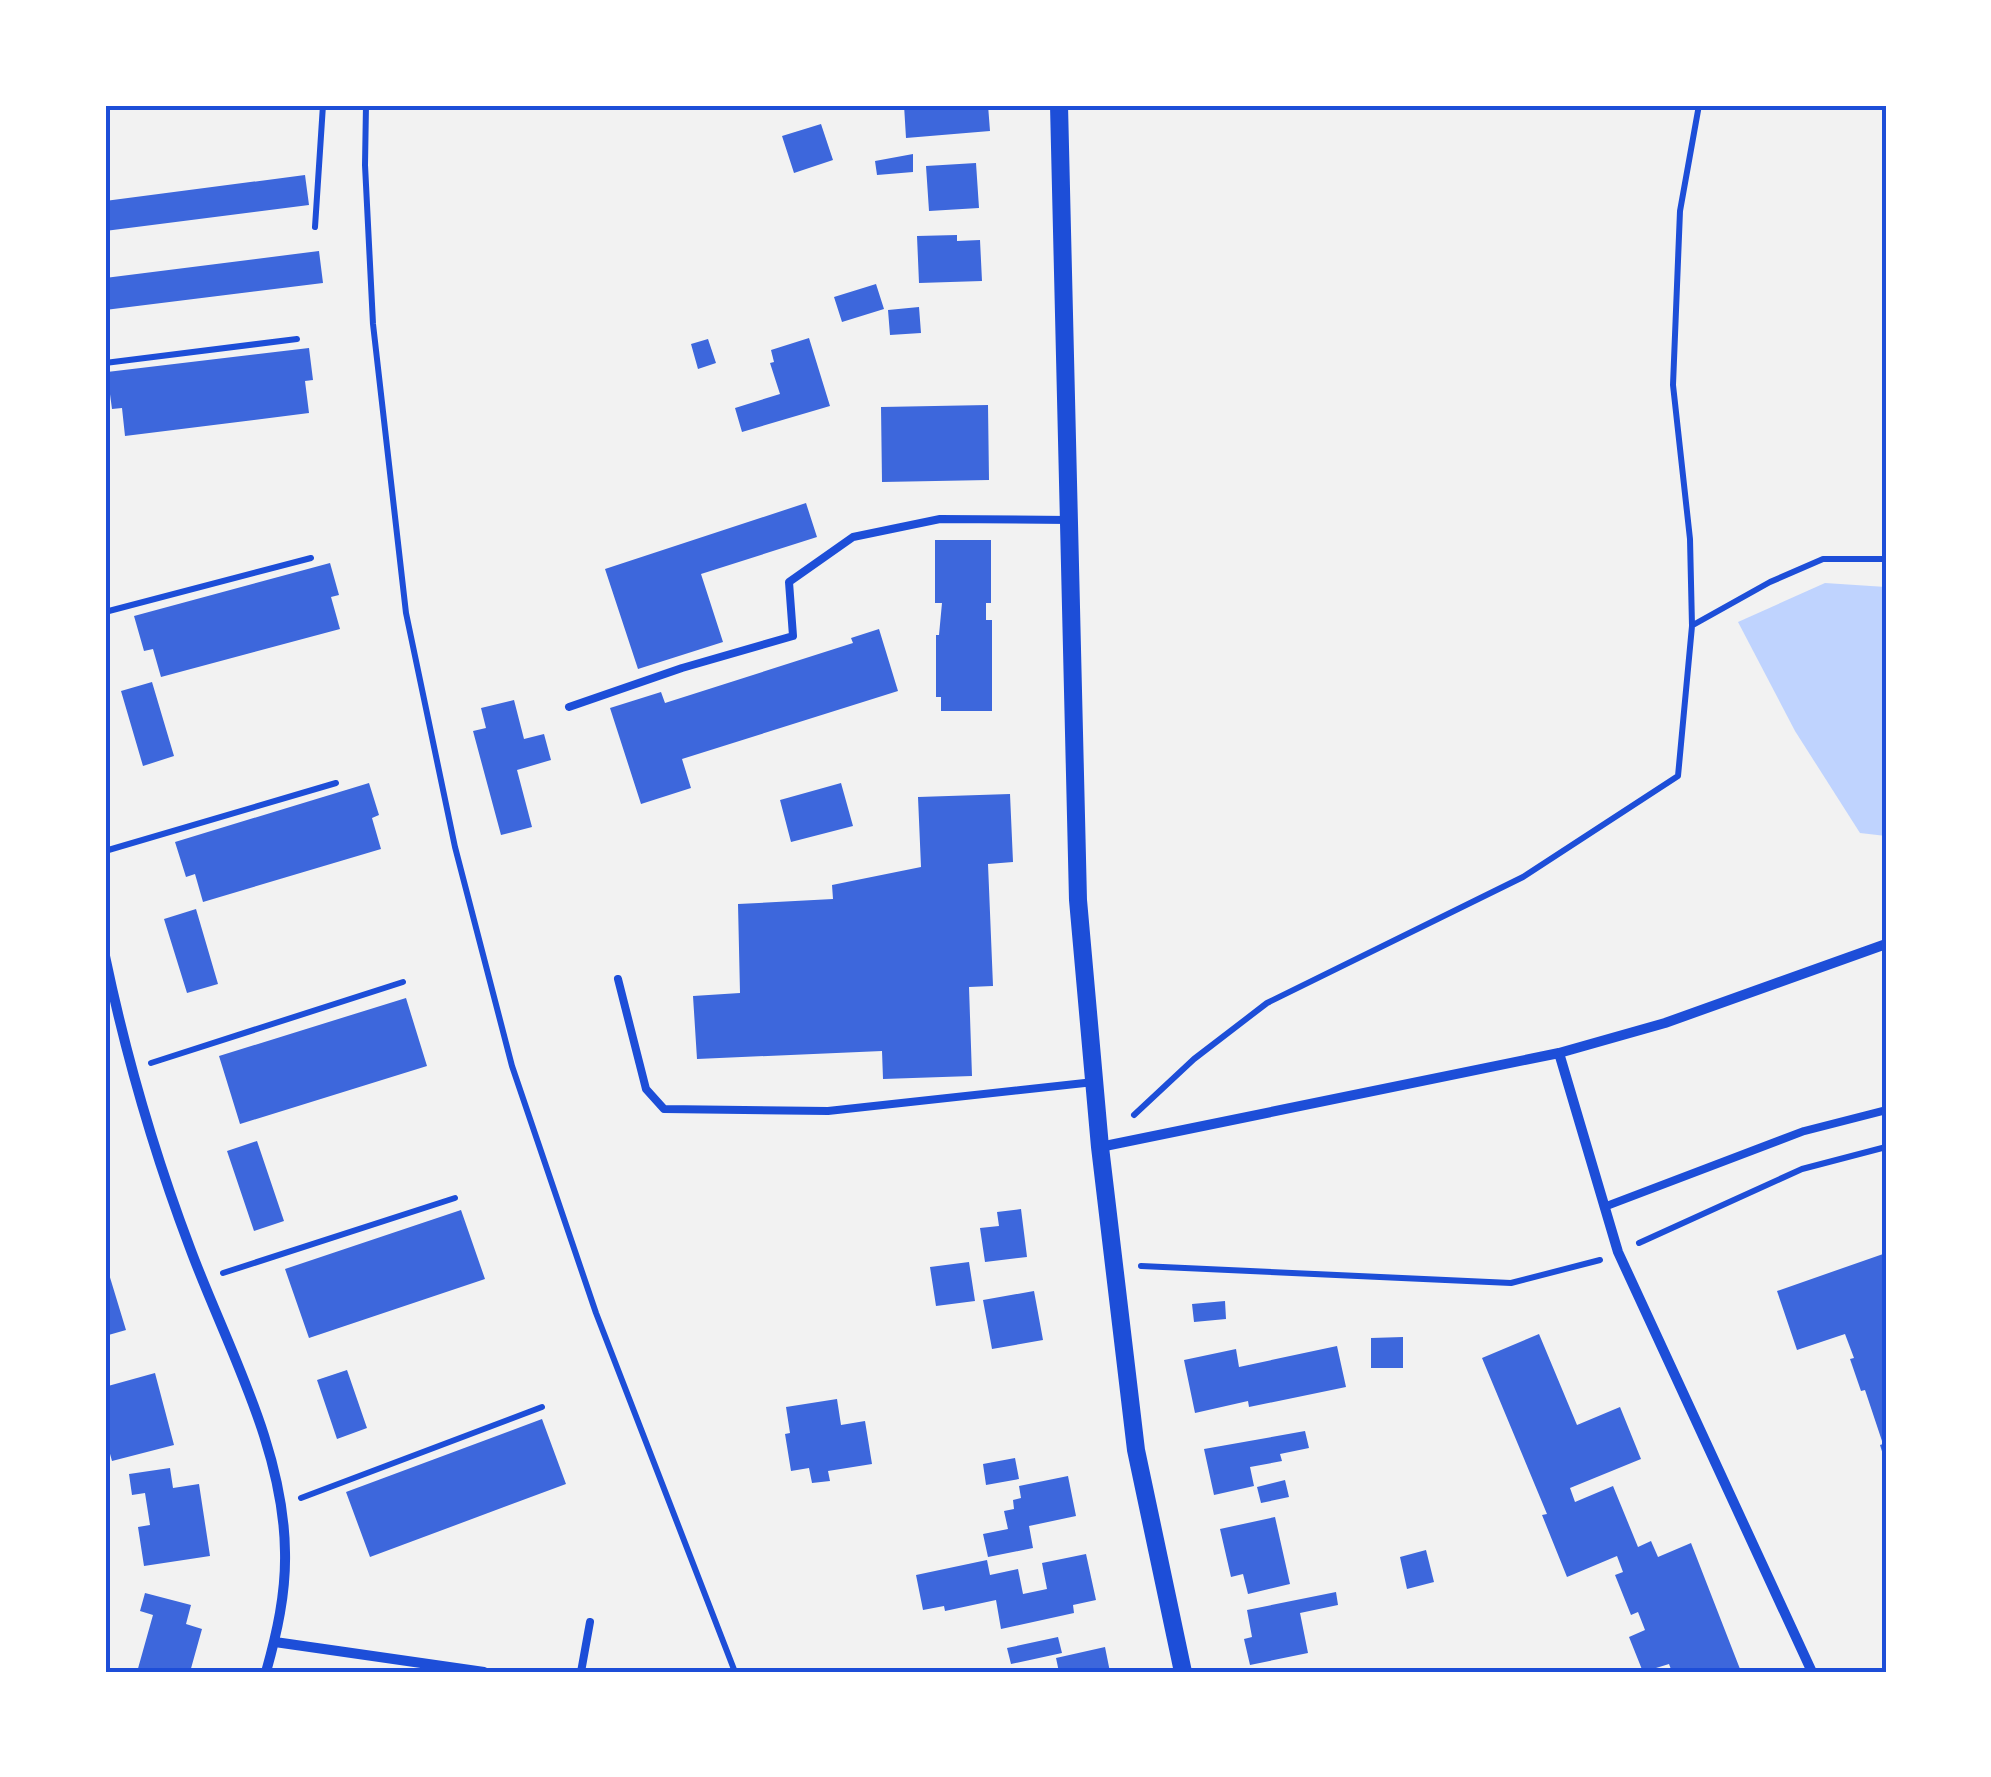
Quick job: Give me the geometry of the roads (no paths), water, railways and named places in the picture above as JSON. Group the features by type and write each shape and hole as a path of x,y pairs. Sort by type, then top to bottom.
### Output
{"street":[{"path":"1059,105 1078,900 1100,1147 1140,1471 1183,1672"},
{"path":"1100,1147 1559,1052 1684,1016 1886,944"},
{"path":"105,956 131,1070 202,1280 260,1430 281,1506 284,1578 275,1642 266,1672"},
{"path":"1559,1052 1618,1252 1812,1672"},
{"path":"275,1642 481,1672"}],"lane":[{"path":"569,707 682,668 793,636 789,582 854,537 940,519 1069,520"},
{"path":"618,979 646,1089 664,1110 828,1111 1094,1082"},
{"path":"1604,1207 1804,1132 1886,1110"},
{"path":"581,1672 590,1622"}],"water":[{"path":"1825,583 1886,587 1886,836 1860,833 1795,731 1738,622"}]}
